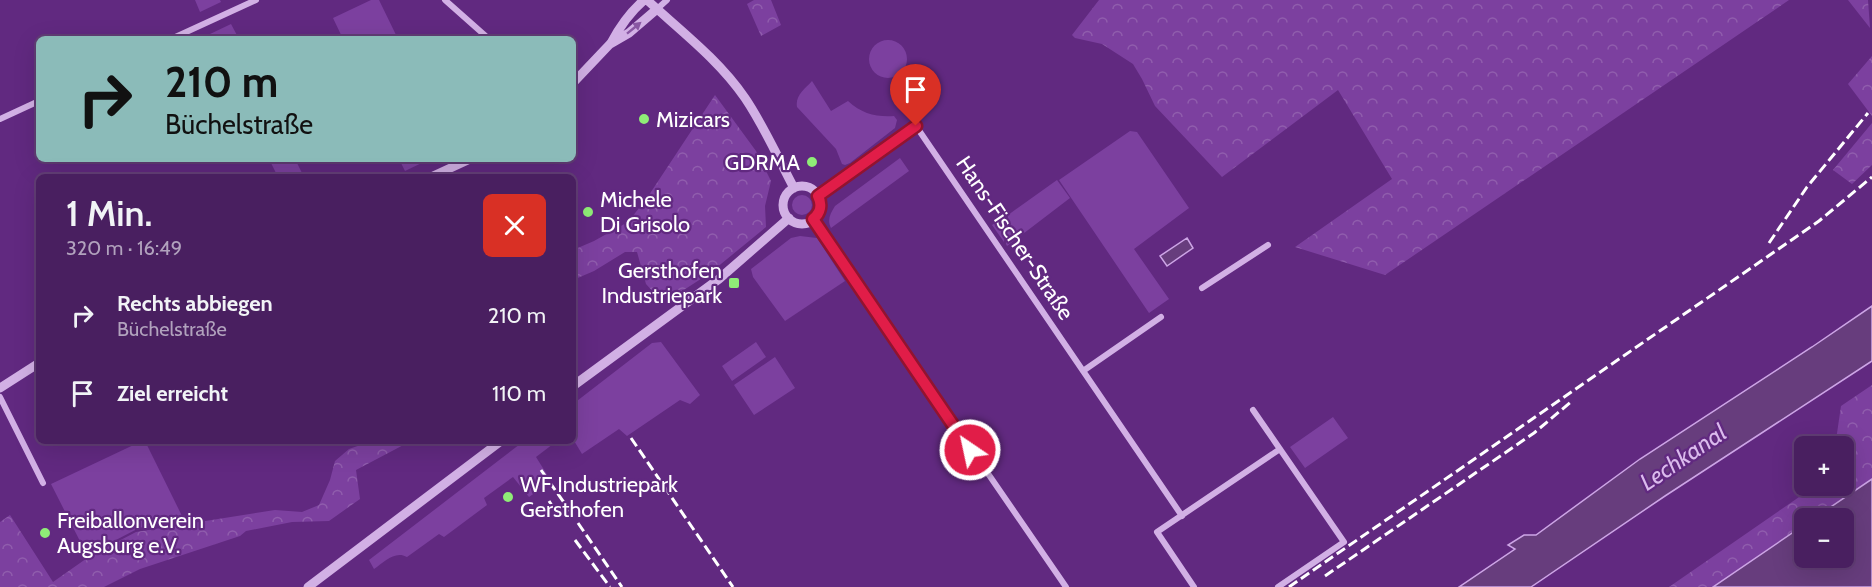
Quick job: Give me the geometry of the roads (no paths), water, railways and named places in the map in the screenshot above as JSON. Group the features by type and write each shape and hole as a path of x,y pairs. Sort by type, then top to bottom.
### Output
{"street":[{"path":"178,36 256,0"},
{"path":"446,0 486,36"},
{"path":"576,80 610,44 632,10 645,0 725,73 758,119 794,188"},
{"path":"610,44 629,33 667,0"},
{"path":"0,119 36,102"},
{"name":"Hans-Fischer-Straße","path":"818,196 916,126 1182,516"},
{"path":"438,174 464,162"},
{"path":"794,188 813,189 818,196 821,205 819,212 806,223 789,218 783,207 786,195 794,188"},
{"path":"576,384 719,279 789,218"},
{"path":"813,219 1066,587"},
{"path":"1202,288 1268,245"},
{"path":"1083,371 1161,317"},
{"path":"0,388 36,365"},
{"path":"0,397 43,483"},
{"path":"1252,410 1344,542 1278,587"},
{"path":"308,587 497,444"},
{"path":"1194,587 1157,532 1280,449"}],"water":[{"path":"1187,238 1193,248 1167,266 1160,256"},
{"name":"Lechkanal","path":"1872,306 1872,361 1665,496 1531,587 1459,587 1515,549 1508,545 1524,535 1536,535 1640,459"},
{"path":"1872,479 1872,587 1713,587 1794,532 1794,568 1854,568 1854,508 1829,508 1847,496 1854,496 1854,491"}],"railway":[{"path":"1769,243 1807,187 1868,113"},
{"path":"1289,587 1819,221 1872,177"},
{"path":"1325,576 1534,433 1572,401"},
{"path":"631,438 733,587"},
{"path":"541,470 570,511"},
{"path":"549,501 560,518"},
{"path":"578,523 622,587"},
{"path":"575,540 610,587"}],"place":[{"name":"Mizicars","path":"644,119"},
{"name":"GDRMA","path":"812,162"},
{"name":"Michele Di Grisolo","path":"588,212"},
{"name":"Gersthofen Industriepark","path":"734,283"},
{"name":"WF Industriepark Gersthofen","path":"508,497"},
{"name":"Freiballonverein Augsburg e.V.","path":"45,533"}]}
